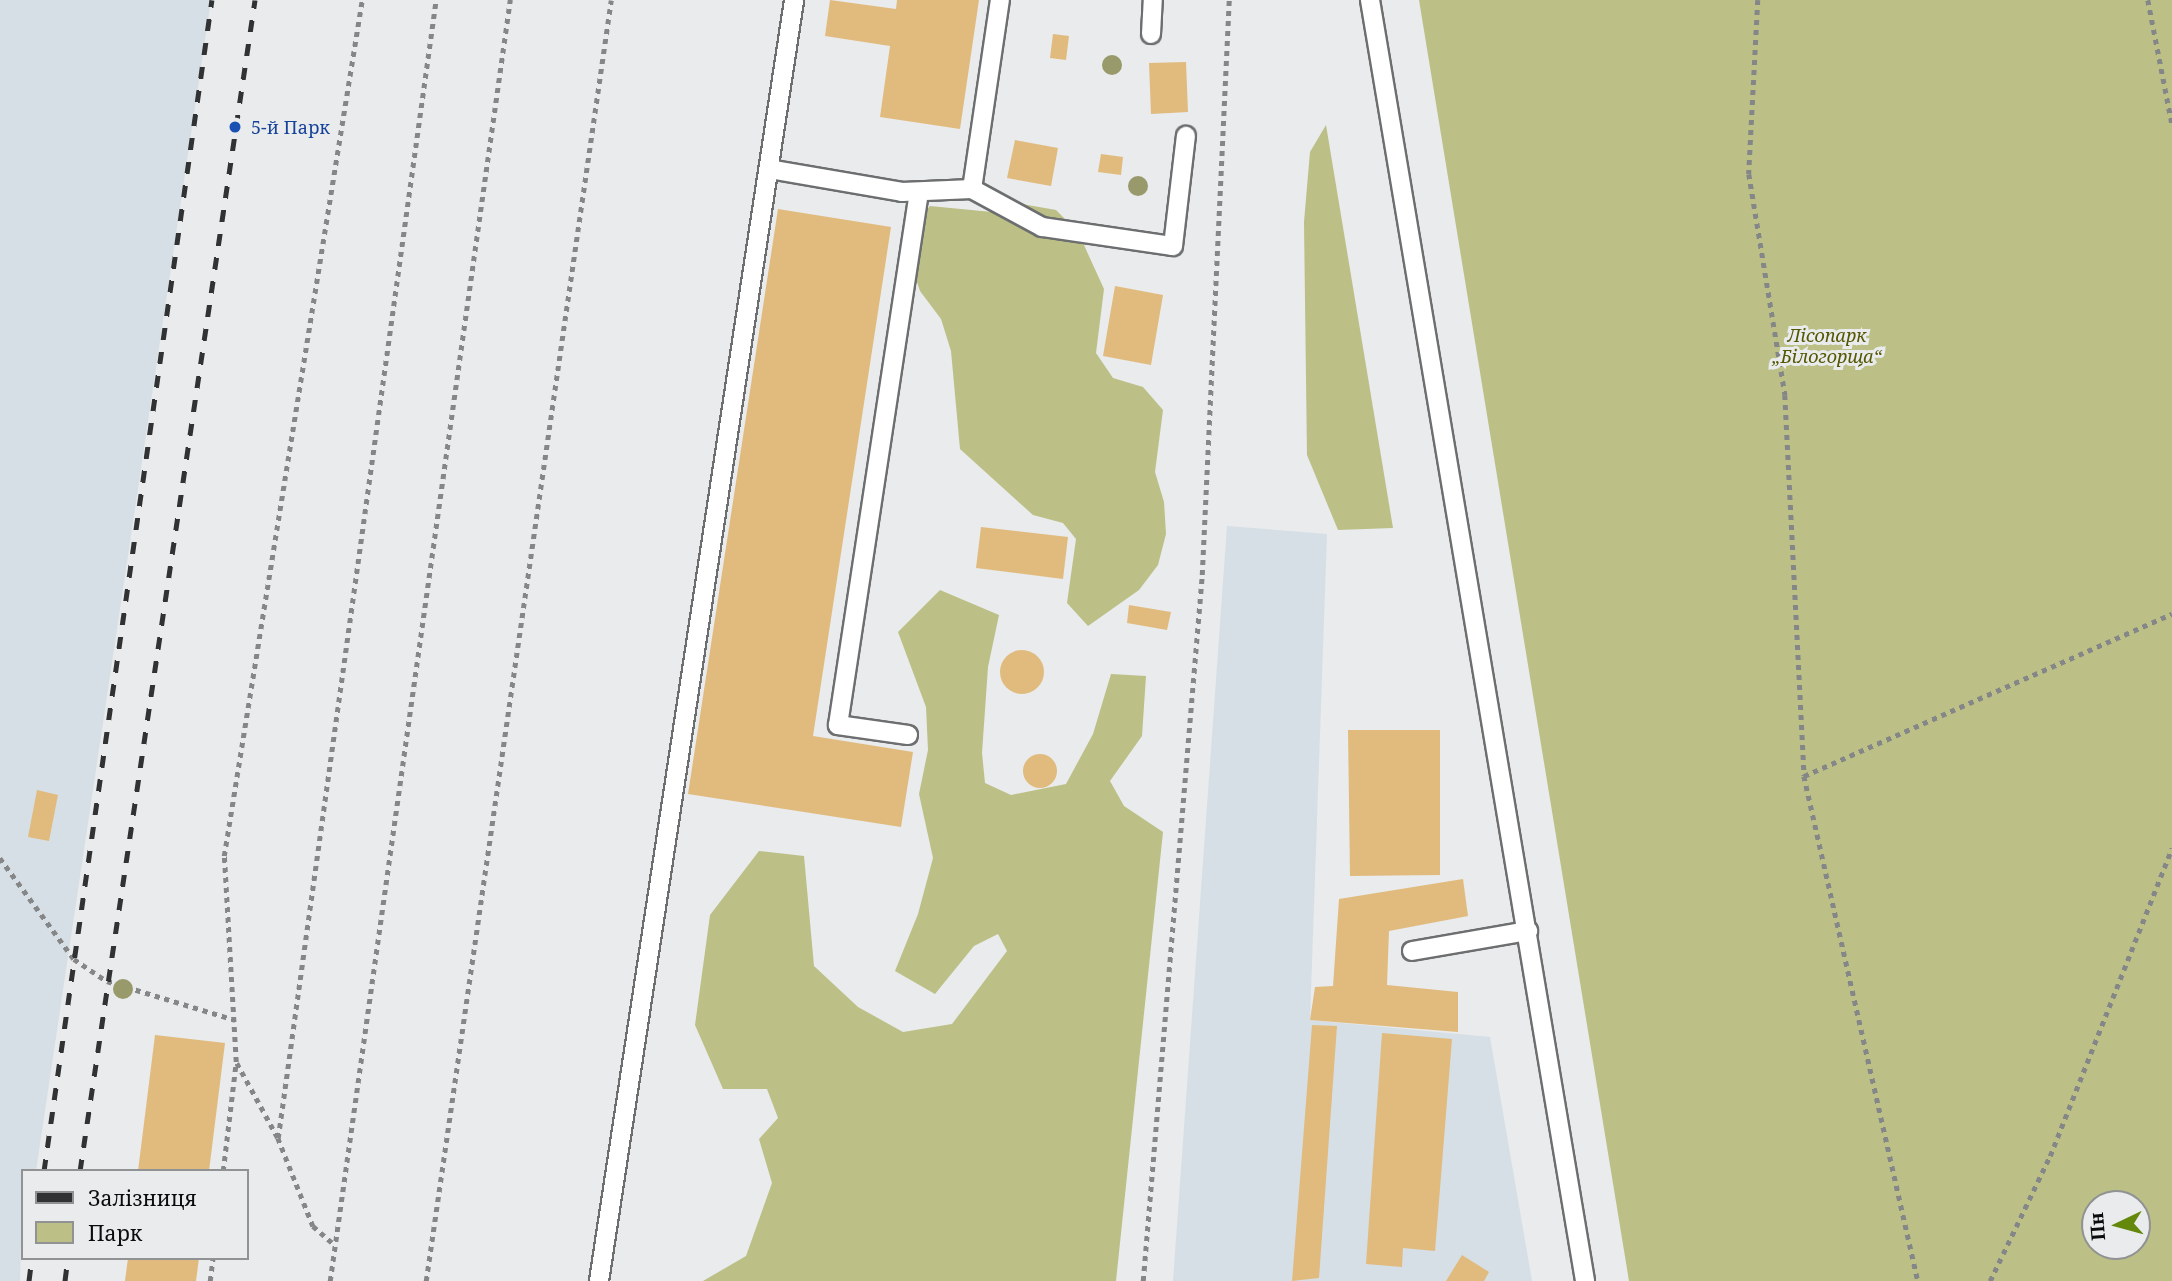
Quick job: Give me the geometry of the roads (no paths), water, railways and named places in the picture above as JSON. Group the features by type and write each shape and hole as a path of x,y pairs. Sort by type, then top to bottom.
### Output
{"lane":[{"path":"599,1281 794,0"},
{"path":"972,189 1000,0"},
{"path":"1151,34 1153,0"},
{"path":"1370,0 1585,1281"},
{"path":"769,169 919,192 972,189 1042,227 1173,246 1185,136"},
{"path":"908,735 838,725 919,192"},
{"path":"1412,951 1528,932"}],"railway":[{"path":"44,1169 212,0"},
{"path":"80,1169 255,0"},
{"path":"29,1281 32,1260"},
{"path":"65,1281 68,1260"}],"place":[{"name":"5-й Парк","path":"235,127"}],"park label":[{"name":"Лісопарк „Білогорща“","path":"1827,346"}]}
